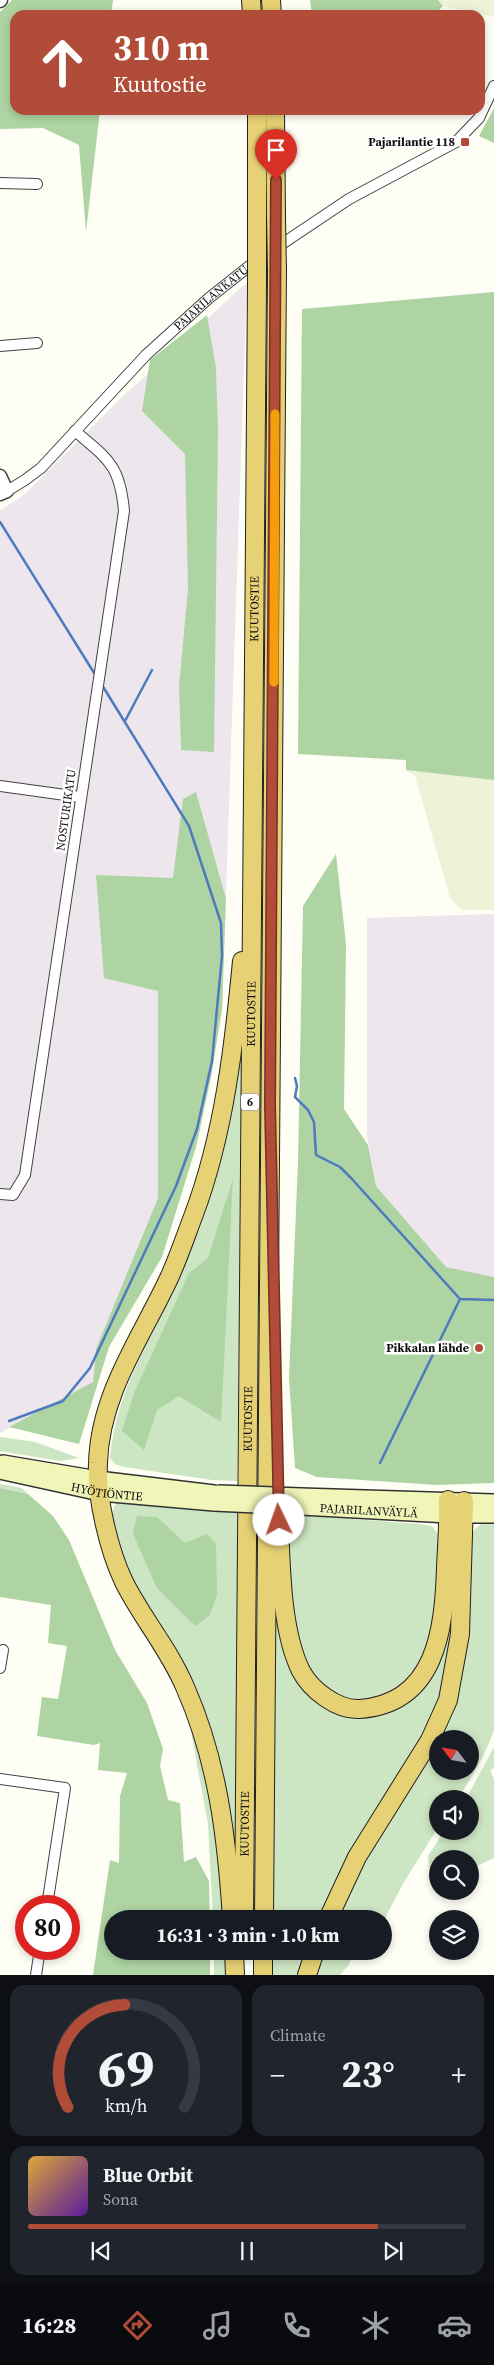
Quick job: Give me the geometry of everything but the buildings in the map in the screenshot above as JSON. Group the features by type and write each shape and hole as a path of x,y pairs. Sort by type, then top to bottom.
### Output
{"highway":[{"name":"KUUTOSTIE","path":"244,1910 257,115"},
{"name":"KUUTOSTIE","path":"264,1910 277,271 275,115"},
{"path":"231,1910 225,1838 210,1752 185,1685 172,1659 124,1581 110,1537 99,1486 98,1462 108,1404 117,1380 170,1276 195,1211 212,1158 224,1105 240,988 247,912 253,713"},
{"path":"270,1105 278,1484 284,1598 290,1639 301,1671 316,1691 335,1703 356,1709 377,1708 396,1701 419,1680 437,1646 456,1507"},
{"path":"332,1910 357,1857 430,1740 448,1700 460,1634 456,1507"},
{"path":"234,1960 235,1975"},
{"path":"242,1975 243,1960"},
{"path":"263,1975 264,1960"},
{"path":"307,1975 312,1960"}],"main road":[{"name":"HYÖTIÖNTIE","path":"0,1463 99,1486"},
{"name":"HYÖTIÖNTIE","path":"0,1471 99,1486 214,1498"},
{"name":"PAJARILANVÄYLÄ","path":"214,1498 456,1507 494,1514"},
{"name":"PAJARILANVÄYLÄ","path":"456,1507 494,1502"}],"street":[{"name":"PAJARILANKATU","path":"485,105 494,86"},
{"name":"PAJARILANKATU","path":"4,492 26,480 41,468 111,391 173,329 252,264 349,199 456,142 480,115"},
{"path":"0,183 37,184"},
{"path":"0,346 37,343"},
{"name":"NOSTURIKATU","path":"0,1194 13,1195 25,1175 124,511 122,484 115,471 106,457 75,431"},
{"path":"0,476 4,492"},
{"path":"0,786 80,797"},
{"path":"0,1668 3,1650"},
{"path":"0,1779 64,1788 49,1895"},
{"path":"36,1975 38,1960"}],"shaded area":[{"path":"247,282 222,1009 211,1077 196,1147 96,1349 93,1382 0,1433 0,510 24,495 119,400"},
{"path":"494,914 494,1277 446,1267 376,1186 367,1136 367,918"}],"green space":[{"path":"12,0 113,0 112,10 10,10 10,115 99,115 86,232 79,145 43,128 0,129 0,12"},
{"path":"310,0 438,0 443,6 439,10 311,10"},
{"path":"438,0 494,0 494,17 485,15 485,10 462,10 443,6"},
{"path":"494,108 494,143 479,136"},
{"path":"494,292 494,780 406,770 406,760 298,754 302,309"},
{"path":"207,315 216,368 218,431 214,752 181,750 179,686 188,589 185,454 142,411 150,360"},
{"path":"406,770 494,779 494,910 462,910 450,898 415,776"},
{"path":"196,792 226,899 222,1009 211,1077 196,1147 162,1257 109,1347 79,1444 9,1427 93,1382 96,1349 158,1198 158,991 104,978 96,875 173,878 183,799"},
{"path":"336,854 346,944 344,1109 368,1145 376,1186 446,1267 494,1277 494,1483 437,1485 317,1477 295,1468 289,1378 298,1162 303,906"},
{"path":"243,1028 237,1481 212,1480 124,1467 115,1464 110,1458 114,1431 129,1382 184,1267 195,1238 220,1149"},
{"path":"233,1178 221,1422 179,1396 157,1410 144,1450 122,1431 134,1393 189,1273 208,1258"},
{"path":"0,1437 35,1442 79,1458 60,1461 0,1451"},
{"path":"0,1484 22,1488 28,1494 0,1488"},
{"path":"0,1488 28,1494 53,1516 69,1540 115,1650 147,1703 163,1749 160,1766 168,1800 180,1803 184,1862 196,1857 209,1881 210,1910 104,1910 104,1960 210,1960 210,1975 93,1975 110,1860 119,1863 120,1796 127,1773 98,1770 100,1743 94,1745 37,1736 42,1697 58,1699 67,1646 48,1643 51,1605 0,1597"},
{"path":"118,1499 237,1509 238,1801 235,1886 213,1739 198,1696 167,1633 126,1571 112,1521 113,1510"},
{"path":"285,1514 419,1524 432,1526 438,1534 441,1555 437,1620 421,1667 387,1699 351,1702 332,1694 317,1682 302,1658 295,1626"},
{"path":"137,1516 157,1517 185,1543 207,1534 216,1544 217,1595 210,1615 195,1626 157,1588 133,1534"},
{"path":"494,1520 494,1730 479,1763 479,1730 444,1730 461,1685 466,1646 471,1538 475,1530 486,1522"},
{"path":"454,1534 455,1627 440,1706 326,1910 273,1910 276,1555 289,1657 352,1713 425,1683"},
{"path":"168,1664 206,1762 226,1910 213,1910 208,1824 189,1721"},
{"path":"494,1747 494,1768 490,1770 494,1779 494,1858 479,1865 479,1850 432,1850 438,1840 479,1840 479,1790 471,1790 476,1780 479,1780 479,1775"},
{"path":"429,1756 429,1780 469,1780 463,1790 429,1790 430,1840 389,1910 339,1910 359,1867"},
{"path":"214,1960 229,1960 229,1975 214,1975"},
{"path":"273,1960 306,1960 302,1975 273,1975"},
{"path":"320,1960 351,1960 340,1975 314,1975"}],"waterway":[{"path":"0,522 96,676"},
{"path":"125,721 152,670"},
{"path":"9,1421 63,1401 90,1368 176,1186 197,1129 212,1061 222,956 221,923 189,826 102,685"},
{"path":"295,1078 297,1086 295,1097 308,1110 314,1122 316,1155 340,1167 460,1299 494,1300"},
{"path":"380,1463 460,1299"}],"slow traffic":[{"path":"274,682 275,414"}],"place":[{"name":"Pajarilantie 118","path":"465,142"},
{"name":"Pikkalan lähde","path":"479,1348"}],"route":[{"path":"276,180 277,271 270,1105 279,1520"}]}
